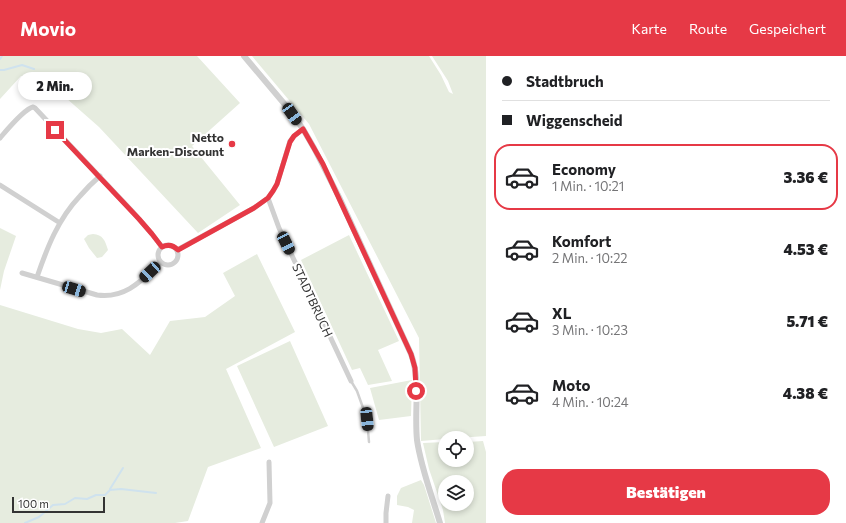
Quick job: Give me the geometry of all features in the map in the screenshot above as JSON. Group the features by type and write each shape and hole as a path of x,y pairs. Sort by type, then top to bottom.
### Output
{"street":[{"path":"244,56 287,107 303,129 323,164 413,360 415,368 416,417 420,455 440,523"},
{"path":"0,138 31,107 34,108 100,176 162,247"},
{"path":"178,250 254,208 268,198 277,184 290,142 294,136 303,129"},
{"path":"37,277 46,250 60,223 80,196 100,176"},
{"path":"0,185 60,223"},
{"name":"STADTBRUCH","path":"268,198 279,228 351,380"},
{"path":"165,245 169,245 178,250 179,257 175,263 170,266 159,260 158,253 165,245"},
{"path":"22,273 97,295 108,296 122,293 133,288 161,262"},
{"path":"262,523 270,503 269,462"},
{"path":"386,523 388,496"}],"lane":[{"path":"351,380 357,391 367,419 369,442"}],"shaded area":[{"path":"0,56 197,56 240,103 192,146 240,205 198,233 99,127 49,83 29,76 21,76 0,99"},
{"path":"252,56 429,56 441,75 449,92 453,94 448,81 432,56 486,56 486,436 474,437 474,431 438,431 438,440 421,441 419,338 309,124"},
{"path":"0,228 16,236 4,271 0,290"},
{"path":"93,234 101,237 106,243 108,250 102,257 97,258 84,239 88,235"},
{"path":"349,235 399,341 378,350 392,381 368,385 360,368 352,370 301,260"},
{"path":"257,254 295,332 226,369 261,448 208,467 188,521 175,523 0,523 0,305 78,329 101,333 122,329 150,355 170,321 205,317 235,296 223,273"},
{"path":"290,341 328,426 274,447 237,366"},
{"path":"412,380 411,416 379,420 370,388"},
{"path":"483,441 486,452 486,523 445,523 443,511 474,511 474,475 438,475 438,495 429,469 423,443 438,442 438,467 474,467 474,442"},
{"path":"421,480 436,523 412,523 414,510 397,505 397,496 401,488"}],"waterway":[{"path":"0,70 22,65 34,69"},
{"path":"110,489 123,468"},
{"path":"25,523 39,517 53,505 65,504 75,498 87,499 96,495 105,495 110,490 121,489 156,493"}],"place":[{"name":"Netto Marken-Discount","path":"232,144"}],"route":[{"path":"55,130 100,176 162,247 169,245 178,250 264,202 277,184 290,142 294,136 303,129 323,164 411,354 415,368 416,391"}]}
